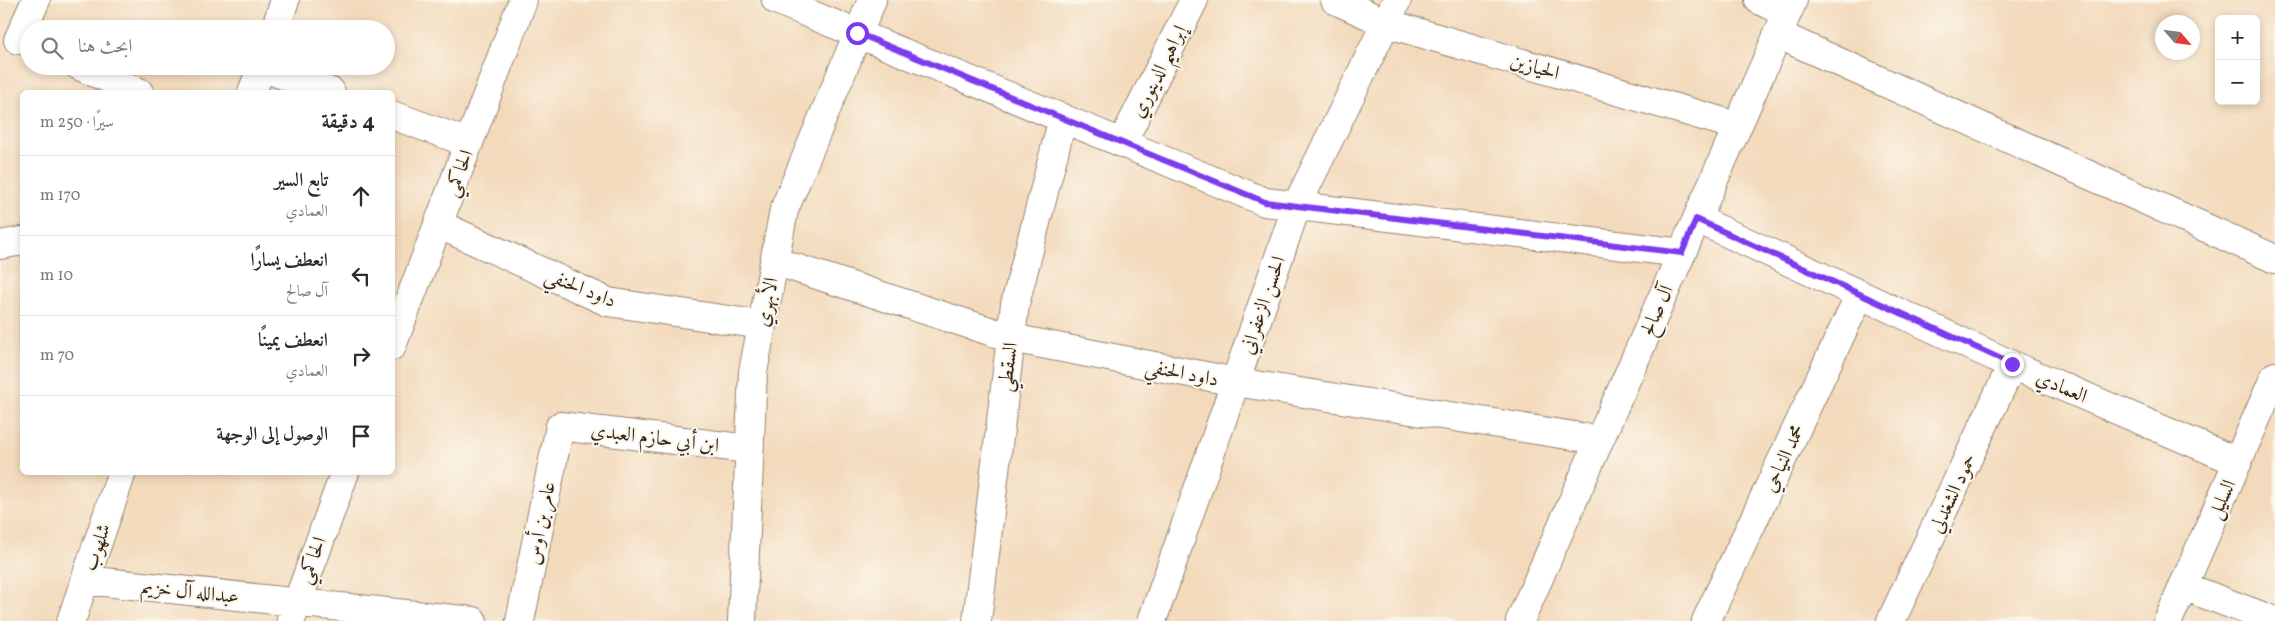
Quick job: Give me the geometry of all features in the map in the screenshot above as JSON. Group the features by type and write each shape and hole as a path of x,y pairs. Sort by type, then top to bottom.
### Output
{"street":[{"path":"26,20 36,0"},
{"path":"278,20 285,0"},
{"name":"الحاكمي","path":"395,338 523,0"},
{"path":"776,0 1265,202 1682,253"},
{"name":"الأبهري","path":"742,621 753,372 784,210 872,0"},
{"name":"إبراهيم الدينوري","path":"1122,143 1194,0"},
{"name":"الحيازين","path":"1335,0 1392,11 1737,126"},
{"path":"1759,0 1786,16 2275,259"},
{"name":"الحسن الزعفراني","path":"1152,621 1297,206 1392,11"},
{"name":"آل صالح","path":"1520,621 1786,16"},
{"path":"100,75 134,90"},
{"path":"253,90 259,75"},
{"path":"284,75 325,90"},
{"path":"395,116 469,143"},
{"name":"السقطي","path":"977,621 1015,304 1063,118"},
{"name":"العمادي","path":"1696,219 2012,364 2238,462"},
{"name":"داود الحنفي","path":"438,224 608,302 762,326"},
{"path":"0,245 20,241"},
{"name":"داود الحنفي","path":"774,261 1011,338 1236,382 1599,440"},
{"name":"محمد النياحي","path":"1706,621 1860,294"},
{"name":"حمود الشغدلي","path":"1891,621 2012,364"},
{"name":"السليل","path":"2168,621 2275,376"},
{"name":"ابن أبي حازم العبدي","path":"560,426 750,449"},
{"name":"عامر بن أوس","path":"520,621 560,426"},
{"name":"شلهوب","path":"71,621 121,475"},
{"name":"الحاكمي","path":"293,612 344,475"},
{"name":"عبدالله آل خزيم","path":"85,580 293,612 464,621"},
{"path":"2183,586 2275,621"}],"route":[{"path":"857,33 1265,202 1682,253 1696,219 2012,364"}]}
